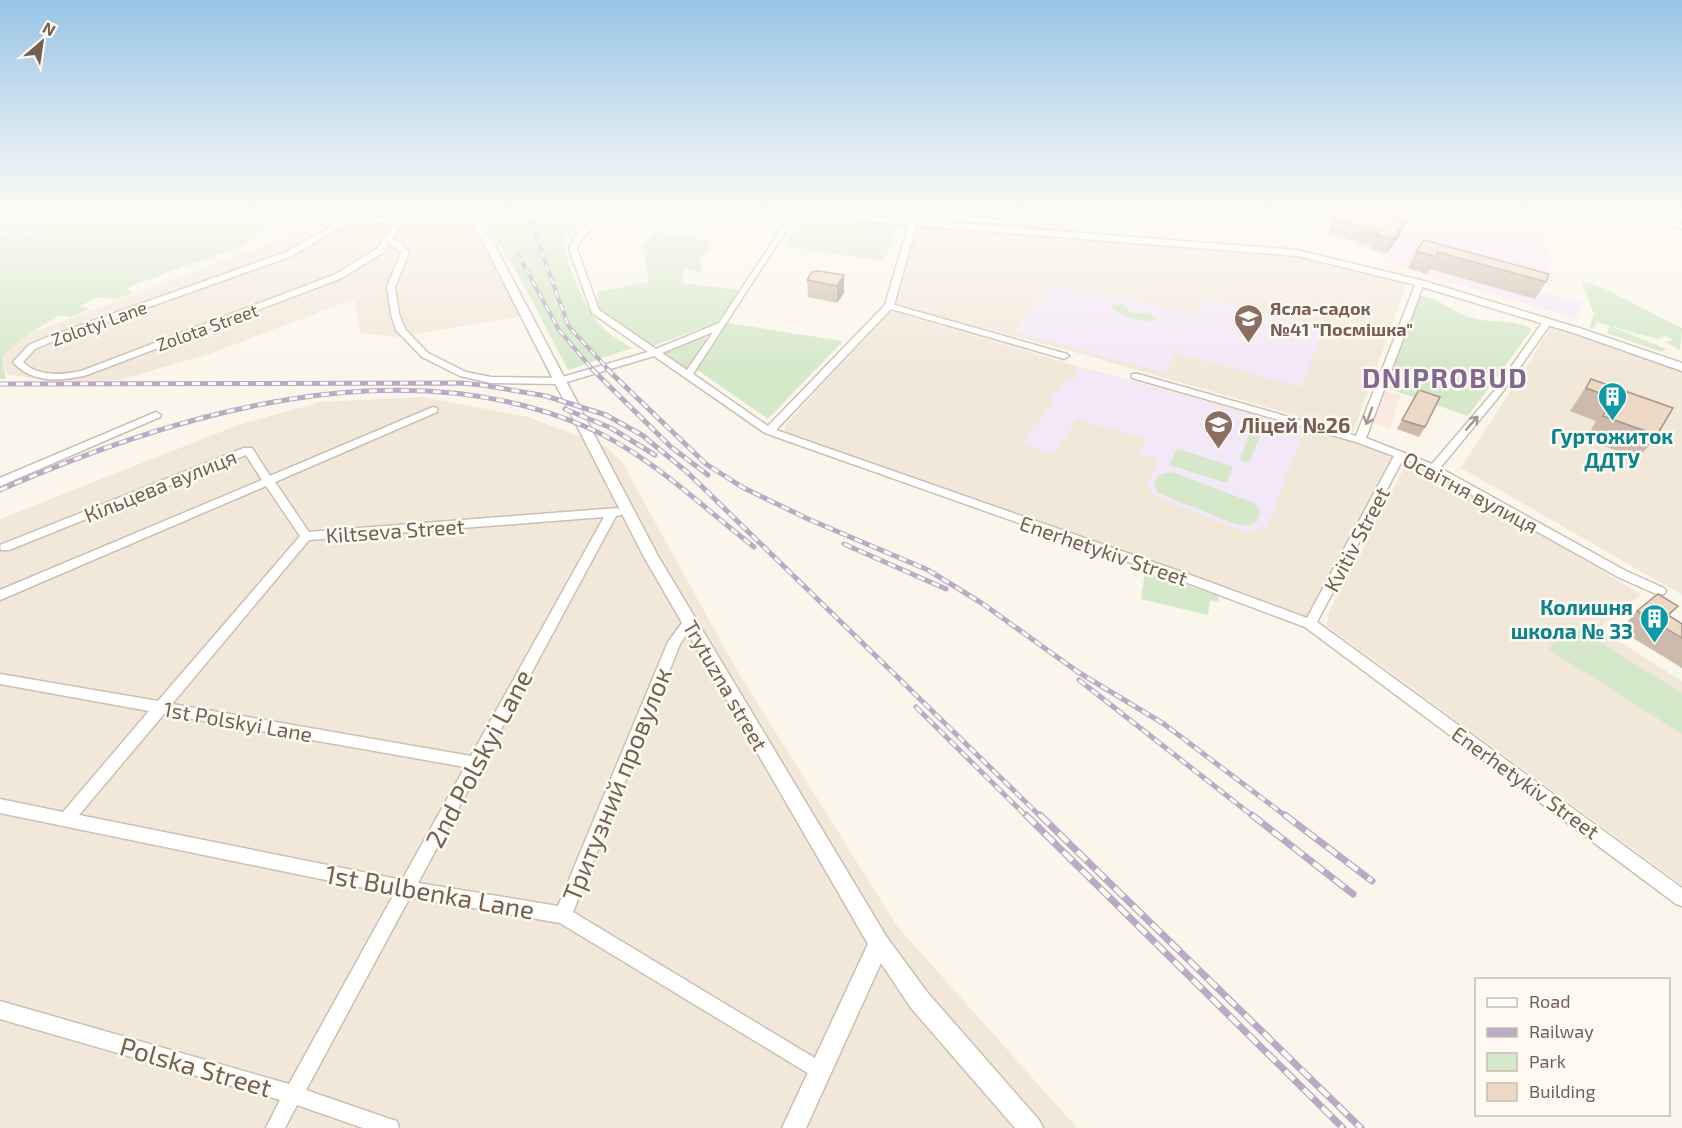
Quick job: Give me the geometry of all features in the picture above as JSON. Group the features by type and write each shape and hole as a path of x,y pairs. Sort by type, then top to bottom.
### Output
{"street":[{"name":"Zolotyi Lane","path":"64,378 34,372 22,367 18,362 22,354 40,344 260,265"},
{"name":"Zolota Street","path":"64,378 315,286 359,265"},
{"path":"400,265 391,287 395,314 401,330 425,355 463,374 491,380 560,381 653,353 722,325"},
{"name":"Trytuzna street","path":"500,265 560,381 618,512 689,622 879,943 919,1000 1031,1128"},
{"name":"Enerhetykiv Street","path":"577,265 594,311 769,431 1310,624 1682,898"},
{"path":"688,375 759,265"},
{"path":"769,431 889,306 901,265"},
{"path":"1345,265 1420,283 1682,367"},
{"path":"1360,440 1420,283"},
{"path":"889,306 1064,356"},
{"path":"1434,468 1498,392 1547,322"},
{"name":"Освітня вулиця","path":"1135,376 1360,440 1400,454 1434,468 1622,574 1660,591"},
{"path":"0,595 433,410"},
{"path":"0,482 156,415"},
{"name":"Кільцева вулиця","path":"5,547 249,450 268,481"},
{"name":"Kvitiv Street","path":"1310,624 1400,454"},
{"name":"Kiltseva Street","path":"268,481 306,536 618,512"},
{"name":"2nd Polskyi Lane","path":"275,1128 475,763 618,512"},
{"path":"66,819 306,536"},
{"name":"Тритузний провулок","path":"563,915 674,642 689,622"},
{"name":"1st Polskyi Lane","path":"0,679 475,763"},
{"name":"1st Bulbenka Lane","path":"0,806 407,889 563,915 822,1072"},
{"path":"794,1128 822,1072 879,943"},
{"name":"Polska Street","path":"0,1010 294,1095 390,1128"}],"shaded area":[{"path":"213,265 492,265 522,316 398,337 360,333 354,299 212,353 119,380 53,382 7,374 2,356 28,334"},
{"path":"905,265 1342,265 1408,281 1353,432 1064,349 893,305"},
{"path":"1397,265 1548,265 1537,290 1582,303 1576,318 1407,270"},
{"path":"1049,287 1111,294 1195,316 1164,373 1015,332"},
{"name":"Ясла-садок №41 \"Посмішка\"","path":"1206,298 1322,332 1301,387 1176,353"},
{"path":"891,311 1070,364 1386,451 1394,456 1310,615 1302,617 785,436 785,425"},
{"path":"1552,326 1682,370 1682,595 1461,468"},
{"name":"Ліцей №26","path":"1077,367 1299,428 1303,433 1267,527 1247,533 1154,495 1147,485 1158,460 1140,454 1146,439 1077,419 1055,455 1022,444 1047,408 1054,405 1051,399 1066,379 1077,378 1073,370"},
{"path":"1382,390 1401,395 1390,428 1370,422"},
{"path":"423,397 528,417 605,446 622,462 735,667 897,926 1077,1128 0,1128 0,519 238,425 321,402"},
{"path":"1406,464 1447,478 1641,594 1599,629 1682,681 1682,885 1327,626 1329,611"}],"green space":[{"path":"0,265 188,265 127,288 133,293 116,299 98,297 80,306 90,309 70,317 59,316 28,334 2,356 6,379 0,379"},
{"path":"513,265 569,265 585,302 602,327 632,348 568,370"},
{"path":"646,265 701,265 702,273 684,269 681,283 740,290 717,322 650,347 599,310 597,292 649,282"},
{"path":"1582,282 1597,285 1682,328 1680,350 1665,342 1674,340 1665,336 1658,339 1597,322 1594,329 1589,327 1594,315"},
{"path":"1420,296 1433,299 1472,318 1517,323 1532,329 1468,416 1384,387"},
{"path":"1115,303 1122,304 1132,313 1149,313 1157,318 1147,321 1126,317 1111,307"},
{"path":"727,323 843,341 768,419 696,369"},
{"path":"1610,326 1666,349 1662,352 1607,333"},
{"path":"703,337 708,340 689,367 681,368 663,356 667,351"},
{"path":"1259,425 1263,429 1250,461 1243,462 1240,459 1252,426"},
{"path":"1177,449 1233,466 1227,483 1169,465"},
{"path":"1172,472 1254,503 1260,511 1257,522 1249,526 1237,525 1158,493 1154,485 1159,475"},
{"path":"1145,571 1218,596 1219,602 1210,600 1208,615 1141,599"},
{"path":"1574,626 1682,693 1682,734 1548,649"}],"building":[{"path":"1484,265 1515,265 1549,274 1546,282"},
{"path":"812,272 844,275 837,286 807,280"},
{"path":"1591,379 1673,408 1657,435 1603,416 1613,398 1586,388"},
{"path":"1419,390 1440,397 1425,427 1402,420"},
{"path":"1658,594 1678,606 1668,615 1682,624 1682,638 1637,611"}],"railway":[{"path":"524,265 559,330 593,370"},
{"path":"546,265 569,327 609,370"},
{"path":"607,369 706,464 742,487 808,519 928,570 983,604 1078,672 1164,724 1287,817"},
{"path":"593,370 671,447 708,475"},
{"path":"0,384 461,383 546,396 606,415 642,435 687,472 1041,817"},
{"path":"0,490 139,436 213,415 288,400 364,391 439,392 513,403 584,426 607,437 652,465 754,547"},
{"path":"565,409 611,428 655,455"},
{"path":"844,544 946,589"},
{"path":"1079,680 1254,817"},
{"path":"916,707 1027,817"},
{"path":"1026,815 1343,1128"},
{"path":"1040,815 1361,1128"},
{"path":"1252,815 1353,894"},
{"path":"1285,815 1372,881"}],"place":[{"name":"Ясла-садок №41 \"Посмішка\"","path":"1249,344"},
{"name":"Гуртожиток ДДТУ","path":"1612,422"},
{"name":"Ліцей №26","path":"1219,450"},
{"name":"Колишня школа № 33","path":"1654,644"}],"district":[{"name":"DNIPROBUD","path":"1445,377"}]}
